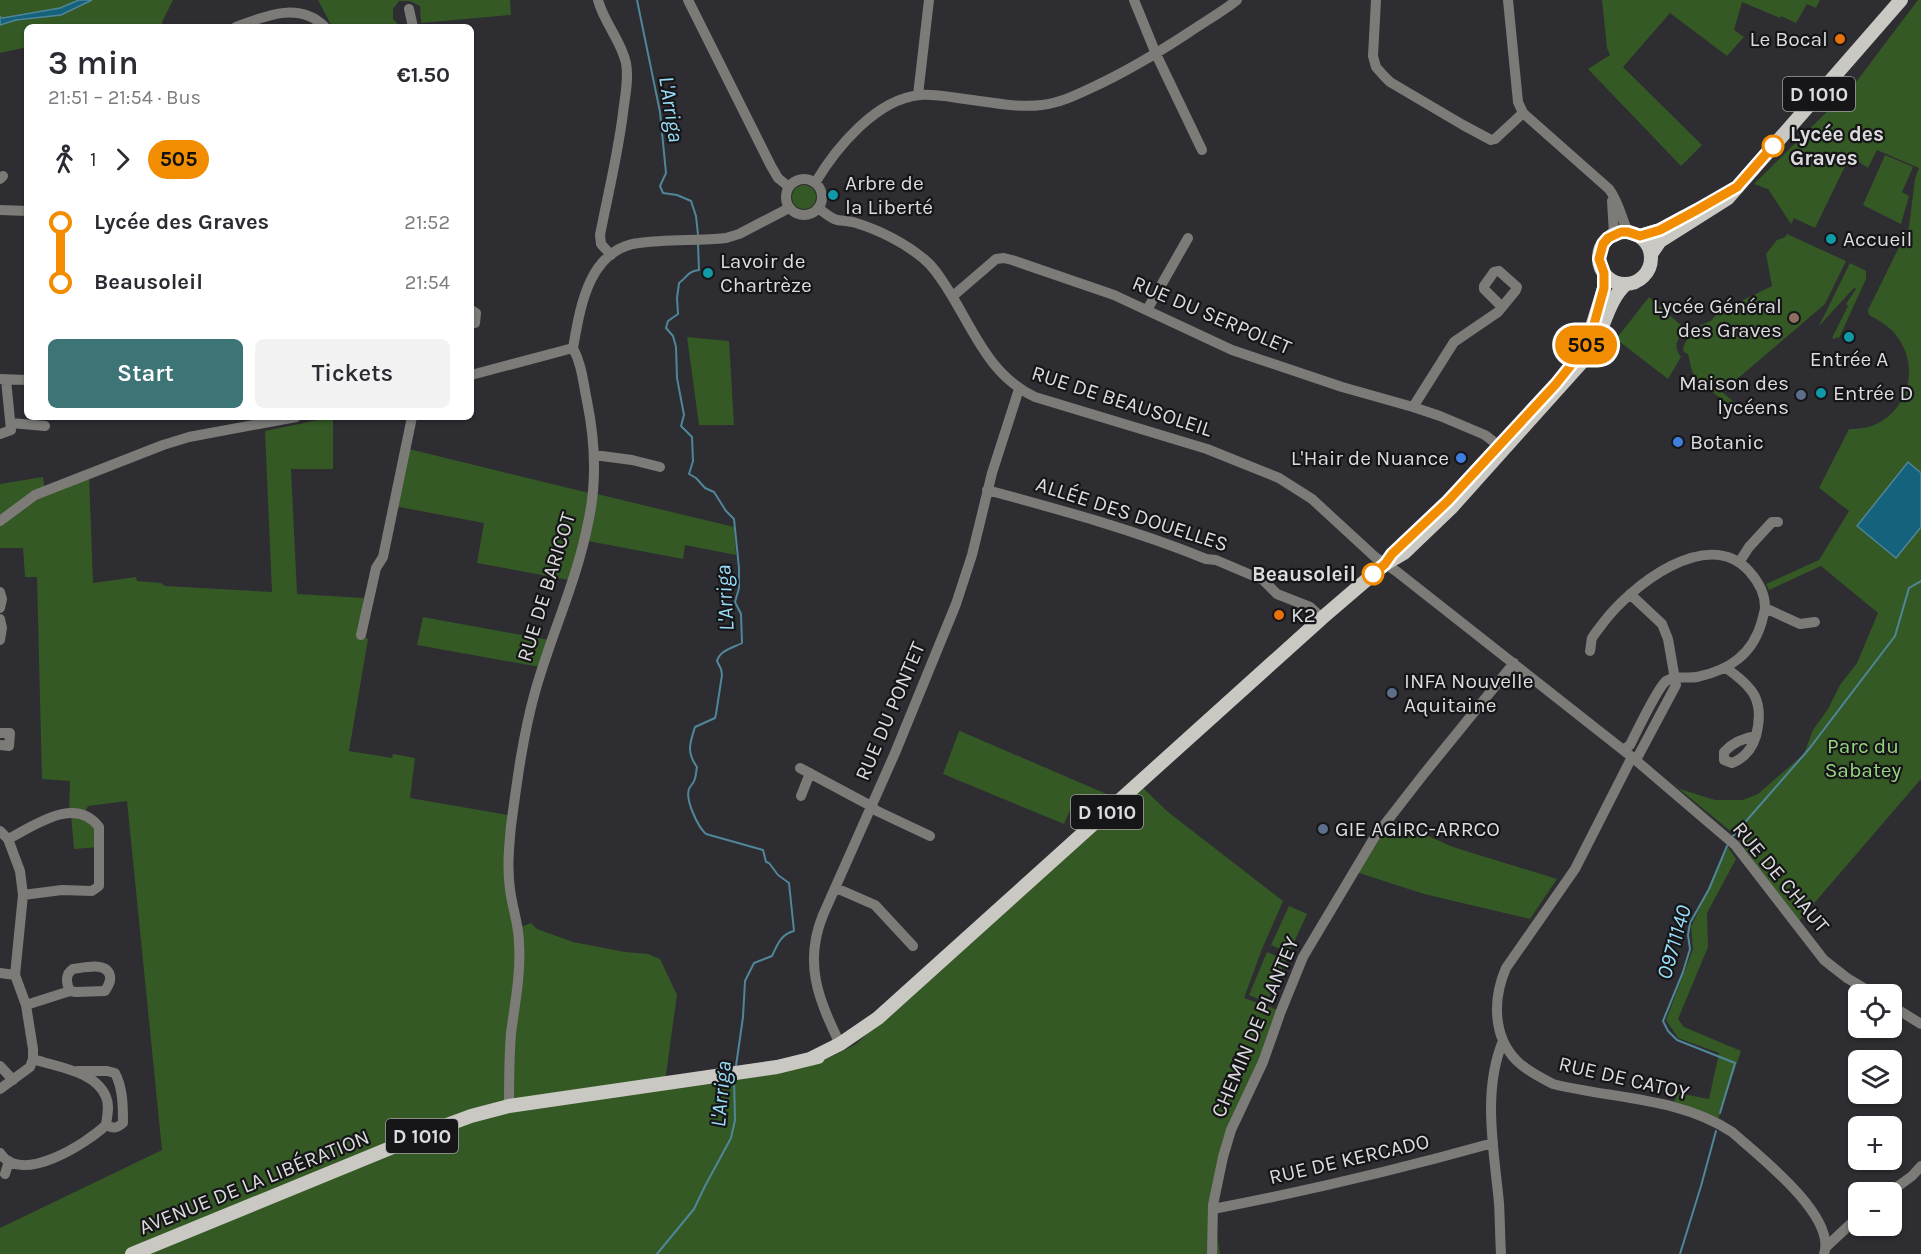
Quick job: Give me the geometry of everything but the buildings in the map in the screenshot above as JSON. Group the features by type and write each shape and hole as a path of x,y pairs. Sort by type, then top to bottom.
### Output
{"main road":[{"name":"D 1010","path":"1651,254 1660,241 1719,205 1737,187 1901,0"},
{"name":"D 1010","path":"1627,234 1660,230 1737,187"},
{"path":"1627,234 1645,241 1651,254 1650,266 1643,276 1626,284 1617,283 1604,273 1599,259 1603,244 1627,234"},
{"name":"D 1010","path":"810,1059 840,1044 870,1024 1322,618 1385,564 1404,553 1451,508 1584,349 1591,335 1604,288 1604,273"},
{"name":"D 1010","path":"1385,564 1392,554 1505,443 1590,353 1598,340 1616,293 1626,284"},
{"name":"D 1010","path":"810,1059 834,1052 849,1044 863,1034 870,1024"},
{"name":"AVENUE DE LA LIBÉRATION","path":"132,1254 471,1116 509,1106 787,1065 810,1059"}],"street":[{"path":"598,0 608,25 622,46 627,84 618,154 600,235 602,244 611,255"},
{"path":"688,0 771,166 778,178 789,187"},
{"path":"918,95 929,0"},
{"path":"1134,0 1156,54 1202,143"},
{"path":"815,183 847,140 876,112 896,102 918,95 945,96 1014,105 1042,105 1067,99 1113,78 1156,54 1237,0"},
{"path":"1376,0 1373,56 1376,67 1390,82 1491,140 1495,139 1523,113"},
{"path":"1508,0 1518,102 1523,113 1609,189 1616,198 1627,234"},
{"path":"409,9 412,24"},
{"path":"244,24 269,15 294,11 313,18 321,24"},
{"path":"800,179 815,183 822,197 814,212 803,215 789,208 786,198 789,187 800,179"},
{"path":"474,374 573,348 578,320 594,273 611,255 628,245 702,240 739,234 789,208"},
{"name":"RUE DE BEAUSOLEIL","path":"818,208 832,218 857,223 882,233 909,248 931,266 953,296 987,357 1019,389 1046,400 1208,449 1279,478 1312,499 1370,553 1514,663"},
{"path":"0,210 24,211"},
{"path":"1147,309 1182,241"},
{"name":"RUE DU SERPOLET","path":"953,296 990,263 1004,258 1114,295 1232,350 1342,387 1413,407 1505,443"},
{"path":"1413,407 1454,342 1483,323 1502,306"},
{"name":"RUE DE BARICOT","path":"509,1106 508,1070 516,999 519,943 509,886 509,852 520,766 535,694 588,523 592,499 594,455 589,413 582,372 573,348"},
{"path":"0,434 11,430 3,380 24,380"},
{"name":"RUE DU PONTET","path":"840,1044 817,988 814,945 819,924 895,753 963,585 987,490 1019,389"},
{"path":"0,521 36,495 163,445 186,438 279,420"},
{"path":"361,635 376,568 383,556 411,420"},
{"path":"11,423 45,426"},
{"path":"594,455 660,467"},
{"name":"ALLÉE DES DOUELLES","path":"987,490 1071,512 1206,559 1216,560 1263,580 1277,594 1310,607 1322,618"},
{"path":"1740,561 1749,547 1772,522 1778,522"},
{"path":"1590,651 1592,638 1614,608 1648,579 1686,560 1701,556 1722,555 1740,561 1755,578 1763,593 1765,608 1758,634 1750,648 1726,668 1697,676 1674,677 1663,683 1630,744 1631,755"},
{"path":"0,592 3,599 0,608"},
{"path":"1630,594 1662,624 1668,639 1674,677 1674,690 1631,755"},
{"path":"1765,608 1800,624 1815,622"},
{"path":"0,619 2,628 0,640"},
{"name":"RUE DE CHAUT","path":"1514,663 1631,755 1735,845 1824,960 1857,984"},
{"name":"CHEMIN DE PLANTEY","path":"1212,1254 1213,1209 1223,1157 1231,1130 1263,1062 1303,957 1374,838 1514,663"},
{"path":"1726,668 1752,690 1759,717 1756,735"},
{"path":"0,733 10,733 9,746 0,745"},
{"name":"RUE DE CATOY","path":"1631,755 1575,869 1506,968 1500,982 1496,1012 1503,1041 1518,1063 1553,1083 1669,1105 1705,1117 1723,1126 1784,1178 1807,1203 1822,1232 1825,1250"},
{"path":"801,796 805,770 877,811 921,825 930,836"},
{"path":"0,1089 30,1067 33,1059 26,1005 15,975 23,894 20,870 4,835 57,814 84,816 94,821 99,827 99,886 93,891 62,890 23,894"},
{"path":"836,888 875,905 905,944"},
{"path":"0,973 15,975"},
{"path":"26,1005 70,991"},
{"path":"1902,1012 1921,1024"},
{"path":"1501,1254 1493,1143 1494,1076 1503,1041"},
{"path":"4,1157 17,1164 52,1160 82,1145 106,1125 108,1105 102,1089 89,1078 33,1059"},
{"path":"0,1066 13,1080"},
{"path":"71,1071 115,1073 122,1099 123,1123 117,1128 106,1125"},
{"name":"RUE DE KERCADO","path":"1213,1209 1346,1181 1493,1143"},
{"path":"4,1157 5,1174"},
{"path":"1902,1186 1917,1179 1921,1166"},
{"path":"1825,1250 1848,1227"}],"green space":[{"path":"0,0 173,0 162,24 24,24 24,48 0,53"},
{"path":"318,0 510,0 511,15 421,23 420,6 410,1 399,1 393,9 393,19 398,24 330,24"},
{"path":"1602,0 1820,0 1816,8 1807,4 1796,23 1742,2 1734,30 1744,37 1727,56 1670,13 1623,67 1702,145 1681,166 1588,69 1610,55 1607,48"},
{"name":"Parc du Sabatey","path":"1918,0 1921,0 1921,779 1798,922 1734,834 1667,779 1680,789 1715,800 1743,800 1758,794 1804,754 1813,730 1828,709 1840,685 1857,663 1878,613 1821,566 1769,590 1766,584 1819,560 1849,511 1819,488 1849,429 1865,428 1880,422 1898,406 1904,395 1909,372 1904,349 1892,331 1869,315 1868,310 1909,227 1915,179 1919,168 1877,150 1868,168 1850,156 1815,228 1794,218 1791,224 1768,189 1754,184 1853,86"},
{"path":"1885,155 1913,167 1902,192 1909,196 1901,224 1863,205"},
{"path":"804,185 813,188 816,197 813,206 804,209 795,206 792,197 795,188"},
{"path":"1787,234 1846,261 1825,304 1722,392 1741,408 1736,409 1698,382 1692,371 1688,354 1683,348 1686,341 1701,325 1711,321 1727,300 1733,305 1772,286 1766,254 1777,240"},
{"path":"1850,263 1866,271 1866,279 1839,338 1835,339 1832,338 1848,306 1846,304 1856,289 1854,288 1819,326"},
{"path":"1649,297 1683,327 1676,345 1681,357 1668,379 1616,339"},
{"path":"687,337 729,341 734,425 699,425"},
{"path":"318,420 333,420 333,469 291,469 297,594 364,598 360,635 368,639 349,751 392,758 393,754 415,758 410,798 508,815 509,852 518,928 531,923 537,929 573,942 648,954 660,959 677,995 665,1082 816,1062 856,1044 1140,785 1168,812 1283,901 1244,998 1281,1011 1231,1130 1213,1209 1220,1254 0,1254 0,1228 162,1150 127,801 88,806 85,812 94,821 100,847 74,849 71,814 69,814 70,781 42,779 37,577 25,577 23,548 0,548 0,484 43,477 45,491 89,474 93,583 136,577 137,581 161,583 165,586 272,592 265,431"},
{"path":"409,449 589,493 587,513 569,580 477,563 484,523 394,506"},
{"path":"597,494 734,527 736,555 685,545 683,559 588,541"},
{"path":"423,617 549,640 540,667 417,645"},
{"path":"959,731 1109,795 1100,804 1077,794 1064,824 943,774"},
{"path":"1392,820 1453,847 1557,879 1530,919 1424,894 1356,872"},
{"path":"1728,847 1736,859 1707,913 1708,947 1678,1019 1684,1027 1741,1051 1718,1120 1674,1103 1677,1093 1709,1099 1719,1053 1678,1038 1666,1020 1693,949 1691,927"},
{"path":"1289,906 1307,914 1289,953 1271,945"},
{"path":"1267,952 1286,960 1267,1003 1249,995"}],"water":[{"path":"79,0 92,0 61,15 16,20 0,25 0,17 60,8"},
{"path":"1908,462 1921,473 1921,527 1896,558 1857,526"}],"waterway":[{"name":"L'Arriga","path":"637,0 660,112 666,173 660,186 663,193 677,195 691,201 696,216 698,235"},
{"name":"L'Arriga","path":"698,244 699,270 690,273 679,283 678,314 668,321 666,328 673,336 676,347 677,378 684,415 681,426 692,437 693,461 689,474 705,488 714,492 734,519 739,568 739,588 735,602 741,614 742,643 724,652 717,661 722,675 715,718 695,727 690,752 697,767 695,780 688,794 696,820 706,834 763,850 766,862 789,883 794,931 783,937 772,956 754,963 745,981 743,1017 736,1066"},
{"name":"O9711140","path":"1733,836 1809,749 1895,636 1909,588 1921,581"},
{"name":"O9711140","path":"1720,1113 1735,1063 1677,1040 1668,1031 1663,1021 1690,949 1688,935 1690,923 1709,889 1727,846"},
{"name":"L'Arriga","path":"657,1254 694,1209 731,1138 735,1120 734,1078"},
{"name":"O9711140","path":"1680,1254 1716,1131"}],"bus line":[{"name":"505","path":"1373,574 1448,501 1556,384 1584,349 1591,335 1604,288 1604,273 1599,259 1603,244 1608,238 1621,232 1640,236 1660,230 1697,210 1737,187 1773,146"}],"place":[{"name":"Le Bocal","path":"1840,39"},
{"name":"Lycée des Graves","path":"1773,146"},
{"name":"Arbre de la Liberté","path":"833,195"},
{"name":"Accueil","path":"1831,239"},
{"name":"Lavoir de Chartrèze","path":"708,273"},
{"name":"Lycée Général des Graves","path":"1794,318"},
{"name":"Entrée A","path":"1849,337"},
{"name":"Entrée D","path":"1821,393"},
{"name":"Maison des lycéens","path":"1801,395"},
{"name":"Botanic","path":"1678,442"},
{"name":"L'Hair de Nuance","path":"1461,458"},
{"name":"Beausoleil","path":"1373,574"},
{"name":"K2","path":"1279,615"},
{"name":"INFA Nouvelle Aquitaine","path":"1392,693"},
{"name":"GIE AGIRC-ARRCO","path":"1323,829"}]}
